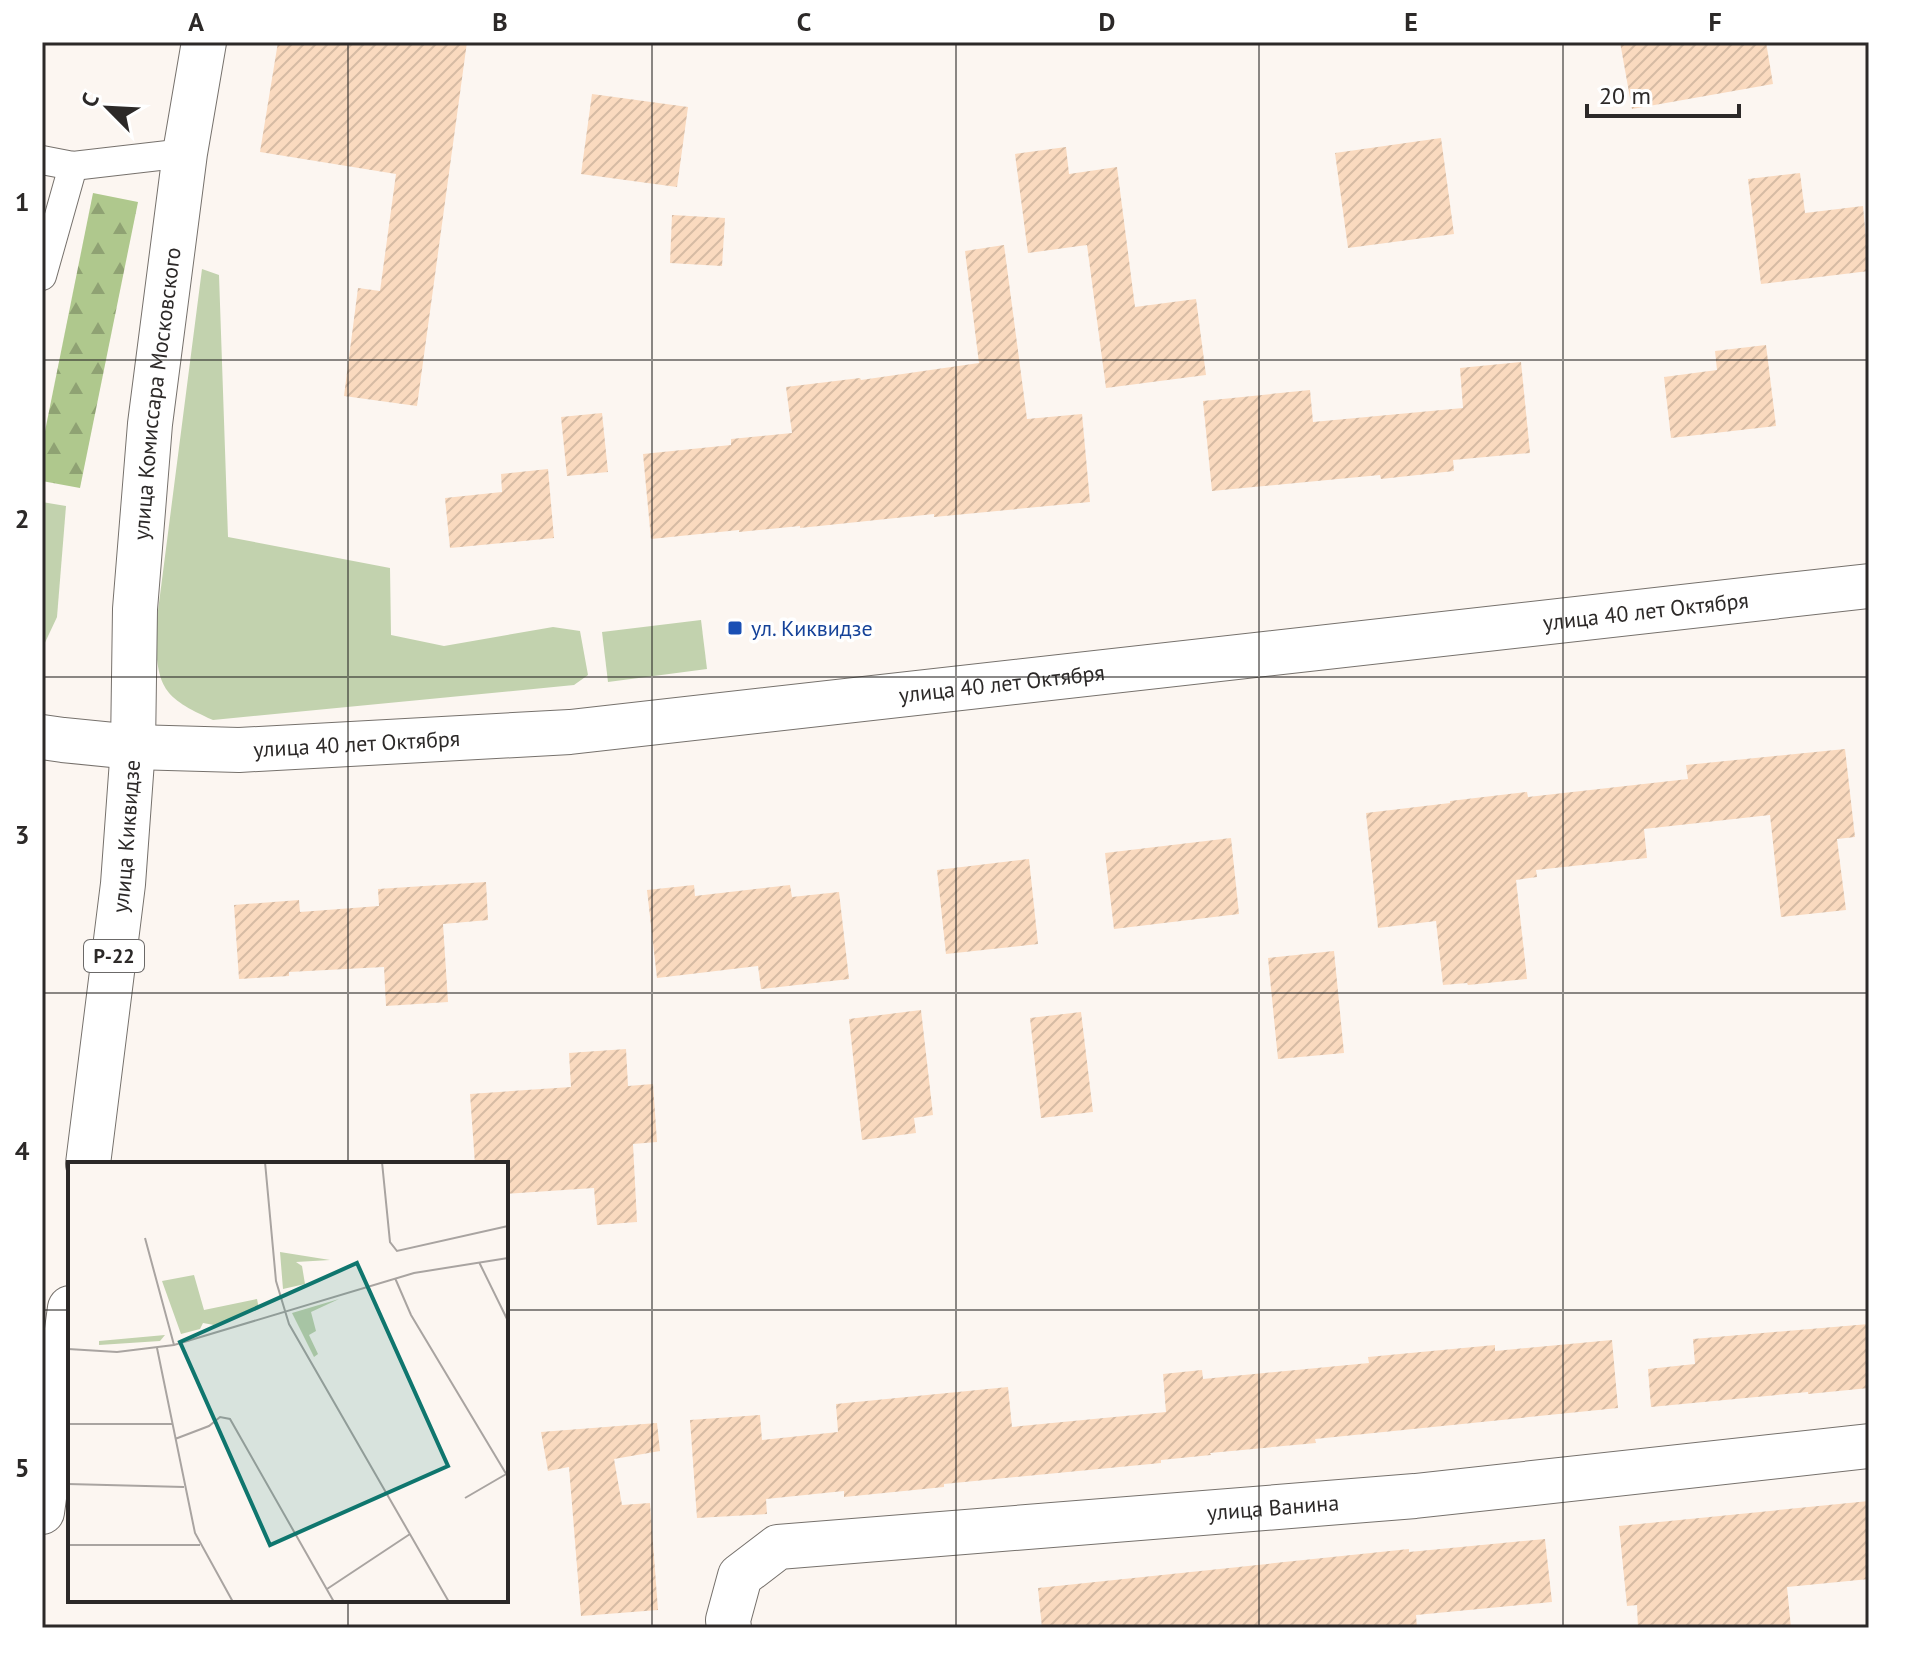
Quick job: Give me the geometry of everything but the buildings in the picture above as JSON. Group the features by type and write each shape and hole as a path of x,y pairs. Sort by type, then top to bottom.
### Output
{"main road":[{"name":"улица Комиссара Московского","path":"133,747 135,609 150,424 185,153 204,42"},
{"name":"улица 40 лет Октября","path":"42,737 133,747 239,750 570,732 1869,586"},
{"name":"улица Киквидзе","path":"88,1162 123,884 133,747"},
{"path":"42,1512 68,1323"},
{"name":"улица Ванина","path":"729,1628 728,1620 740,1576 778,1547 1415,1496 1869,1446"}],"lane":[{"path":"42,160 73,166 185,153"},
{"path":"42,276 73,166"}],"green space":[{"path":"93,193 138,202 80,488 42,481 42,446"},
{"path":"202,269 219,275 228,537 390,568 391,635 444,646 553,627 580,631 588,675 574,685 213,720 173,697 161,679 155,634"},
{"path":"42,502 66,506 57,617 42,649"},
{"path":"701,620 707,669 608,682 602,632"}],"place":[{"name":"ул. Киквидзе","path":"735,628"}]}
